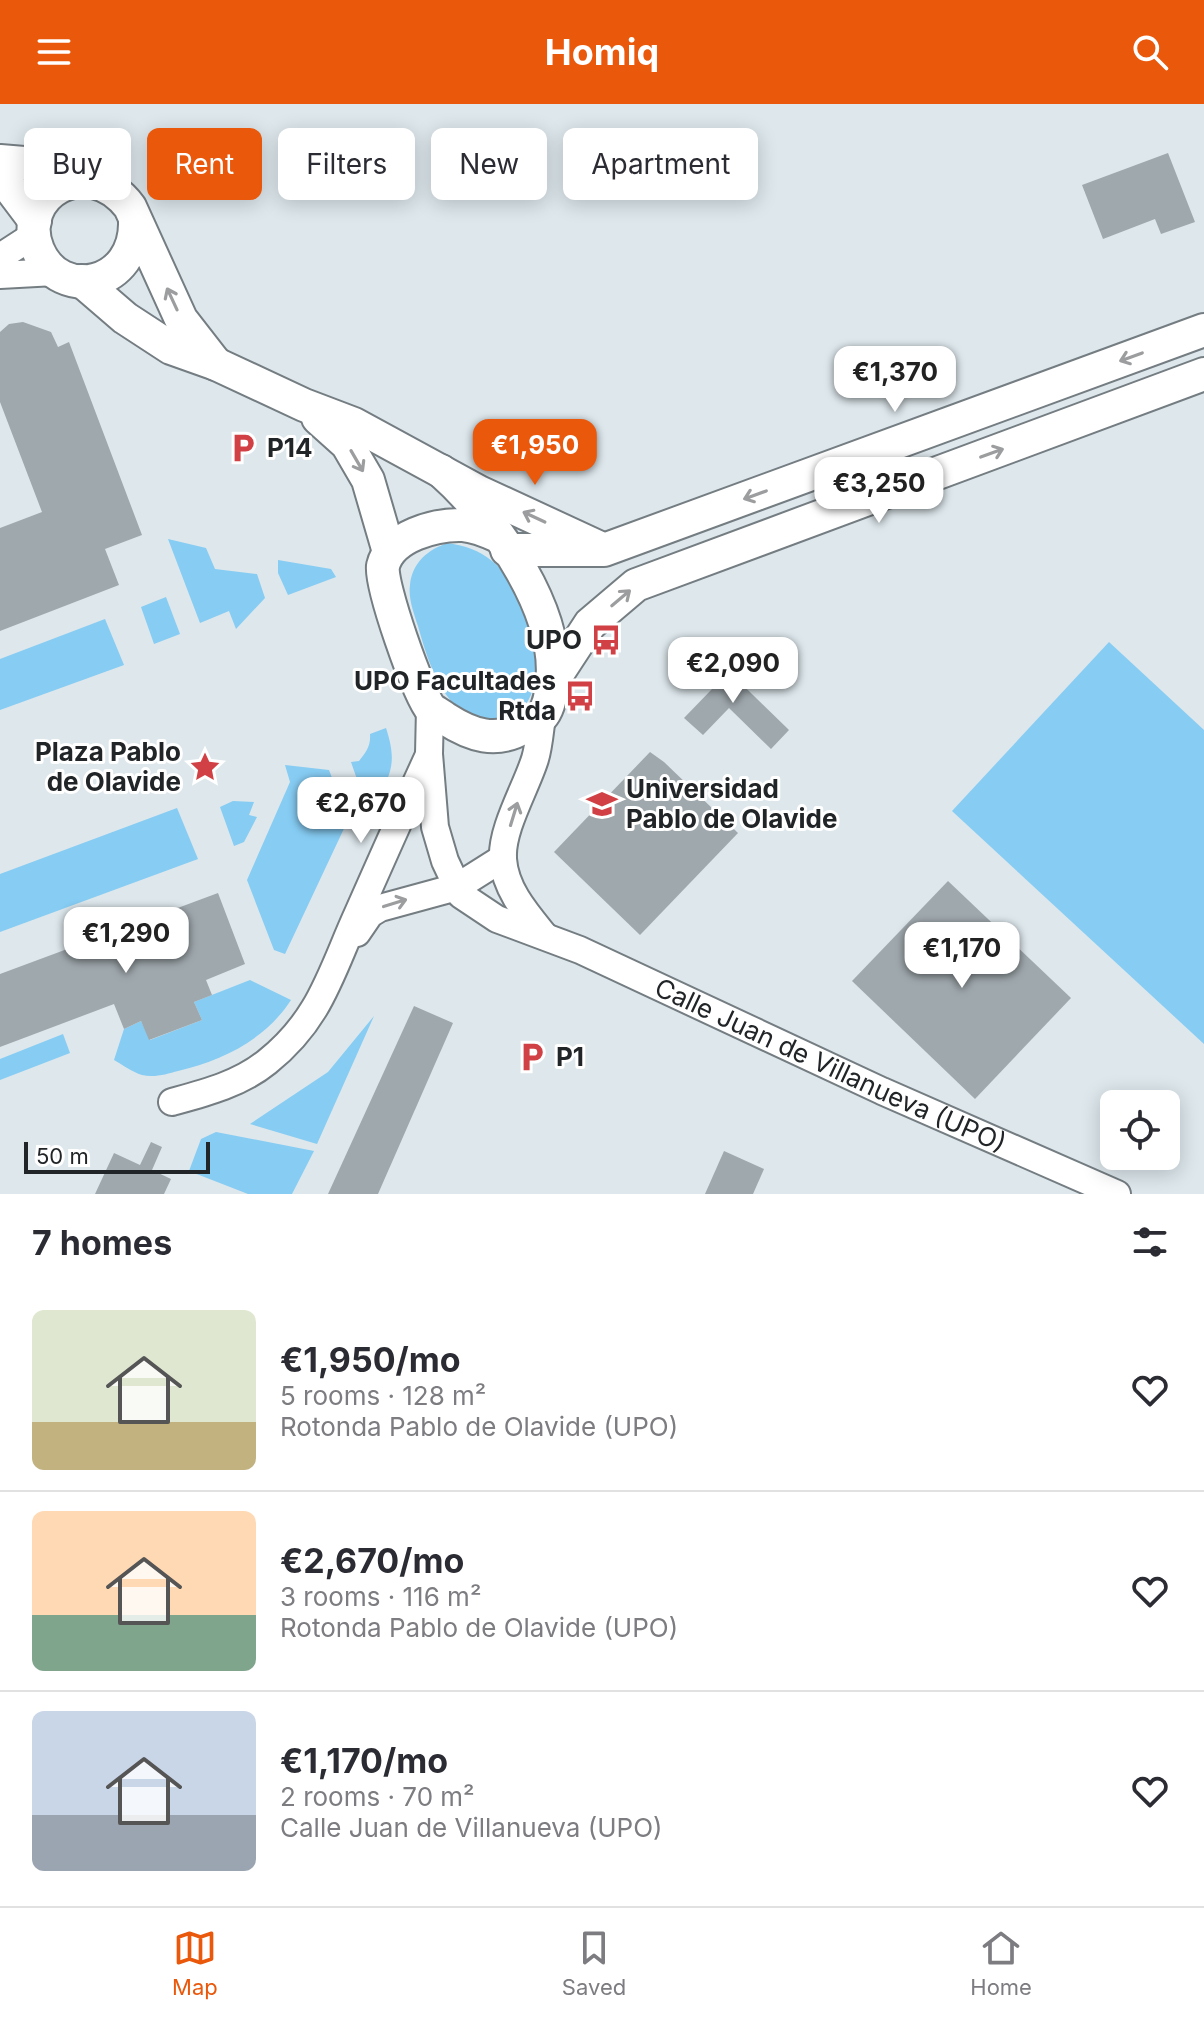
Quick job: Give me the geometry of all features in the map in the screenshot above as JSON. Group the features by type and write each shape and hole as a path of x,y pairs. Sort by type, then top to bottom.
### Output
{"street":[{"path":"0,161 24,163"},
{"path":"0,178 35,228"},
{"path":"45,200 40,206 35,228 37,249 125,318 171,348 216,364 304,405 354,424 479,492 604,550"},
{"path":"125,200 181,319 216,364"},
{"path":"0,275 69,276 98,280 123,264 131,251 135,221"},
{"path":"0,257 35,228"},
{"path":"457,887 435,827 429,754 430,708 386,594 382,569 389,552 422,532 445,525 466,525 503,543 604,550 1204,330"},
{"path":"554,679 590,624 636,585 1204,374"},
{"path":"304,405 347,444 368,480 389,552"},
{"path":"441,471 463,491 503,543 540,605 548,631 554,679 542,716 535,759 510,824 503,858 509,883 523,910 544,935"},
{"path":"430,708 467,733 494,738 518,731 542,716"},
{"path":"172,1102 223,1087 265,1064 291,1040 310,1016 329,985 429,754"},
{"path":"341,955 370,914 380,908 457,887 503,858"},
{"name":"Calle Juan de Villanueva (UPO)","path":"457,887 461,895 497,919 544,935 882,1091 1117,1194"}],"shaded area":[{"path":"168,539 206,548 215,569 257,574 265,598 236,629 229,611 200,623"},
{"path":"448,543 472,549 492,561 513,583 528,611 536,656 534,686 522,709 508,719 490,721 474,718 461,710 441,686 427,656 411,601 411,577 422,558"},
{"path":"278,560 331,569 336,577 288,595 278,573"},
{"path":"166,597 180,634 154,644 141,607"},
{"path":"105,619 124,665 0,710 0,659"},
{"path":"1109,642 1204,730 1204,1044 952,811"},
{"path":"386,728 391,769 375,807 366,805 351,762 359,761 364,755 370,734"},
{"path":"285,765 329,770 348,820 285,954 274,950 247,880 290,782"},
{"path":"233,801 254,802 249,815 257,817 244,842 234,846 220,807"},
{"path":"177,808 198,859 0,932 0,874"},
{"path":"250,980 291,1000 269,1026 242,1046 211,1061 156,1076 138,1074 114,1060 124,1029 141,1021 150,1040 202,1020 194,1002"},
{"path":"374,1016 317,1144 250,1124 328,1072"},
{"path":"63,1034 70,1053 0,1080 0,1059"},
{"path":"216,1132 314,1151 292,1194 248,1194 189,1171 201,1139"}],"building":[{"path":"1168,153 1195,222 1161,234 1155,219 1103,239 1082,185"},
{"path":"23,322 51,332 58,347 69,342 142,535 105,549 119,585 0,631 0,528 42,512 0,402 0,332 9,324"},
{"path":"711,654 789,730 771,749 729,708 703,735 684,718 713,688 695,671"},
{"path":"650,752 738,833 640,935 554,852"},
{"path":"948,881 1071,998 975,1099 852,981"},
{"path":"218,893 245,964 206,980 212,995 194,1002 202,1020 149,1040 141,1021 124,1029 114,1004 0,1047 0,974"},
{"path":"414,1006 453,1023 378,1194 328,1194"},
{"path":"151,1142 162,1147 152,1170 171,1179 164,1194 95,1194 114,1153 140,1165"},
{"path":"724,1151 764,1169 753,1194 705,1194"}],"place":[{"name":"P14","path":"243,448"},
{"name":"UPO","path":"606,640"},
{"name":"UPO Facultades Rtda","path":"580,696"},
{"name":"Plaza Pablo de Olavide","path":"205,767"},
{"name":"Universidad Pablo de Olavide","path":"602,804"},
{"name":"P1","path":"532,1057"}]}
